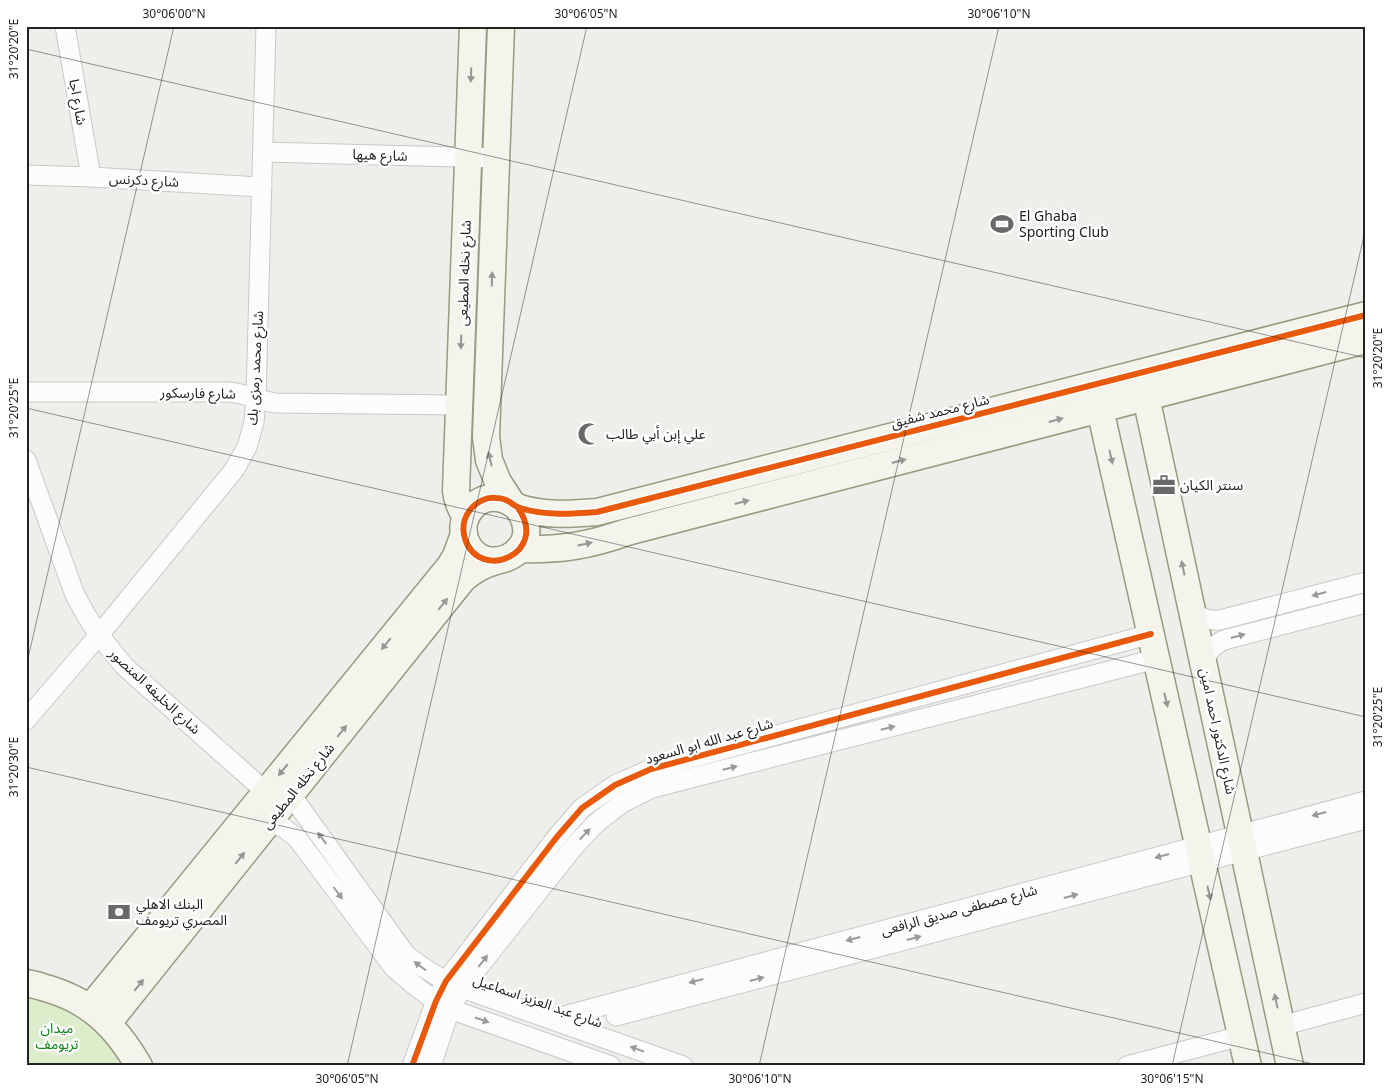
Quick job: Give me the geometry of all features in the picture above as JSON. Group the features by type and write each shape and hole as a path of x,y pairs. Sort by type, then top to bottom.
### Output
{"street":[{"name":"شارع اجا","path":"65,26 91,177"},
{"name":"شارع محمد رمزى بك","path":"26,720 99,635 234,470 247,447 254,422 256,398 266,26"},
{"name":"شارع نخله المطيعى","path":"99,1016 291,795 456,572 456,556 465,525 457,500 456,490 473,26"},
{"name":"شارع نخله المطيعى","path":"502,26 486,436 489,460 498,482 515,505"},
{"name":"شارع هيها","path":"263,152 496,158"},
{"name":"شارع دكرنس","path":"26,176 91,177 262,187"},
{"name":"شارع محمد شفيق","path":"515,505 544,513 571,514 597,512 1366,315"},
{"path":"519,549 556,549 601,541 627,532 1366,340"},
{"name":"شارع فارسكور","path":"26,392 228,392 247,394 275,403 459,405"},
{"name":"شارع الدكتور احمد امين","path":"1146,397 1290,1066"},
{"path":"1100,409 1248,1066"},
{"name":"شارع الخليفه المنصور","path":"26,460 76,595 99,635 124,666 266,792"},
{"path":"494,497 503,498 515,505 524,515 526,524 524,541 519,549 513,555 496,561 478,556 467,543 465,525 471,509 477,503 494,497"},
{"path":"553,513 548,531 550,541 556,549"},
{"name":"شارع نخله المطيعى","path":"99,1016 266,792 456,572 472,571 483,564 496,561"},
{"path":"1192,610 1204,619 1220,620 1366,582"},
{"path":"1203,665 1210,649 1224,640 1366,603"},
{"name":"شارع عبد الله ابو السعود","path":"412,1066 454,985 556,838 582,808 615,785 651,769 1154,646"},
{"name":"شارع عبد الله ابو السعود","path":"454,985 595,824 622,803 652,788 1154,646"},
{"name":"شارع عبد العزيز اسماعيل","path":"291,795 406,955 425,970 454,985 683,1066"},
{"name":"شارع مصطفى صديق الرافعى","path":"1242,843 1366,801"},
{"name":"شارع مصطفى صديق الرافعى","path":"553,1019 1242,843 1366,819"},
{"path":"269,822 284,828 297,838 394,968 414,986 443,1005 611,1066"},
{"name":"شارع مصطفى صديق الرافعى","path":"574,1027 1200,854"},
{"path":"27,982 61,992 99,1016 127,1044 139,1066"},
{"path":"1281,1026 1366,1003"},
{"name":"شارع عبد الله ابو السعود","path":"431,1066 443,1005"},
{"path":"1127,1066 1241,1036"}],"green space":[{"name":"ميدان تريومف","path":"26,994 70,1009 108,1039 125,1066 26,1066"}],"cycle path":[{"path":"518,508 526,524 525,538 519,549 509,557 497,560 484,559 473,552 465,539 463,528 472,507 485,499 504,499 529,511 568,514 597,512 1366,315"},
{"path":"412,1066 436,1001 446,981 556,838 582,808 615,785 651,769 1151,634"}],"place":[{"name":"El Ghaba Sporting Club","path":"1002,224"},
{"name":"علي إبن أبي طالب","path":"589,434"},
{"name":"سنتر الكيان","path":"1164,485"},
{"name":"البنك الاهلي المصري تريومف","path":"119,912"}]}
